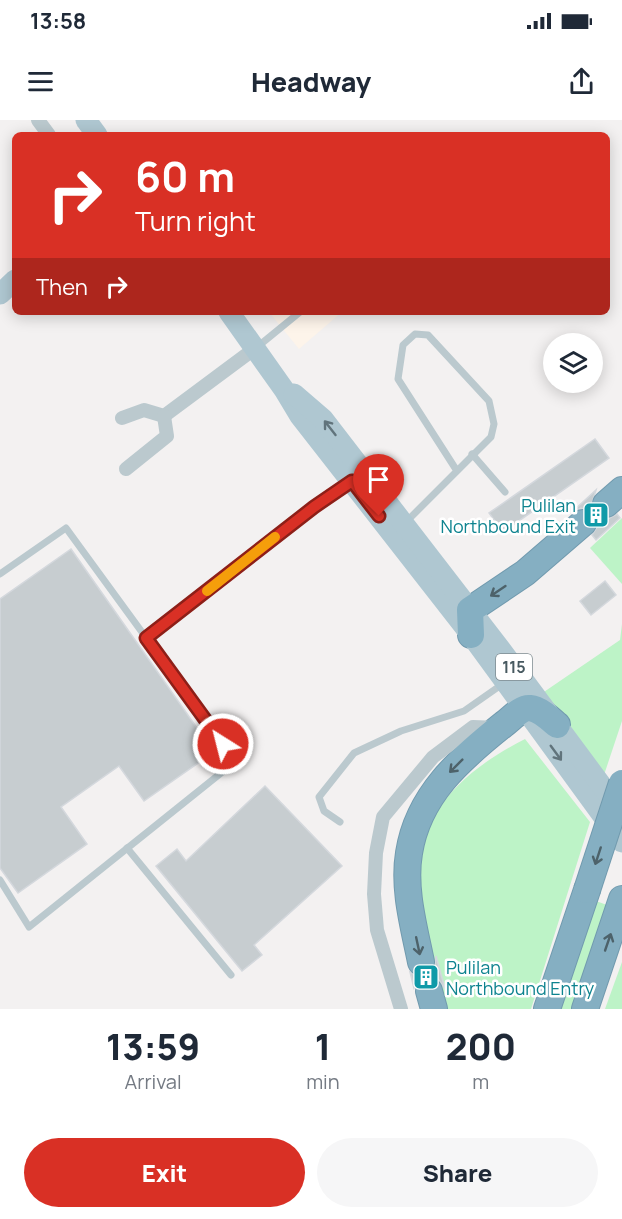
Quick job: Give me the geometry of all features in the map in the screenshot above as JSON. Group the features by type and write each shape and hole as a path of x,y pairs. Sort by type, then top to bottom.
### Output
{"highway":[{"path":"471,623 583,523"},
{"path":"422,962 407,885 409,854 425,805 440,781 469,753 524,709 536,709 557,725"},
{"path":"547,1009 622,783"},
{"path":"585,1009 620,907"}],"main road":[{"path":"0,294 12,283"},
{"name":"115","path":"235,315 254,349 285,390 300,416 557,725 622,813"},
{"name":"115","path":"285,390 296,395 323,419 404,524 471,623 505,683 622,842"}],"street":[{"path":"164,416 254,349"},
{"path":"122,418 144,410 164,416"},
{"path":"126,469 167,435 164,416"},
{"path":"401,1009 377,930 374,894 376,853 383,817 433,757 473,727 500,728"}],"lane":[{"path":"254,349 296,315"},
{"path":"404,524 457,471 472,454 491,437 494,424 489,401 428,335 415,334 403,345 398,380 457,471"},
{"path":"472,454 506,492"},
{"path":"146,638 314,507 352,481"},
{"path":"0,574 66,528 236,761 29,927 0,880"},
{"path":"340,822 324,812 319,796 354,753 400,730 464,711 505,683"},
{"path":"128,848 231,975"}],"shaded area":[{"path":"271,315 339,315 299,349"}],"green space":[{"path":"622,518 622,584 590,548"},
{"path":"622,624 622,721 602,781 538,696 620,640"},
{"path":"525,739 590,822 531,1009 440,1009 423,947 415,899 418,858 425,835 435,814 465,779 483,764"},
{"path":"596,901 607,905 572,1009 560,1009"},
{"path":"622,962 622,1009 605,1009"}],"building":[{"path":"595,439 609,458 503,532 489,513"},
{"path":"596,490 591,506 594,513 581,508 572,512"},
{"path":"595,514 608,519 617,514 620,518 596,540 592,535 597,527"},
{"path":"71,549 214,752 144,801 119,766 61,807 87,844 18,893 0,868 0,599"},
{"path":"605,581 616,595 591,615 580,601"},
{"path":"265,786 342,866 254,945 262,955 242,971 156,866 177,849 186,861"},
{"path":"436,956 445,989 439,980 432,976 419,980 414,988 410,972 417,976 431,974"}],"slow traffic":[{"path":"207,591 275,537"}],"place":[{"name":"Pulilan Northbound Exit","path":"596,515"},
{"name":"Pulilan Northbound Entry","path":"426,977"}],"route":[{"path":"223,744 146,638 314,507 352,481 379,516"}]}
